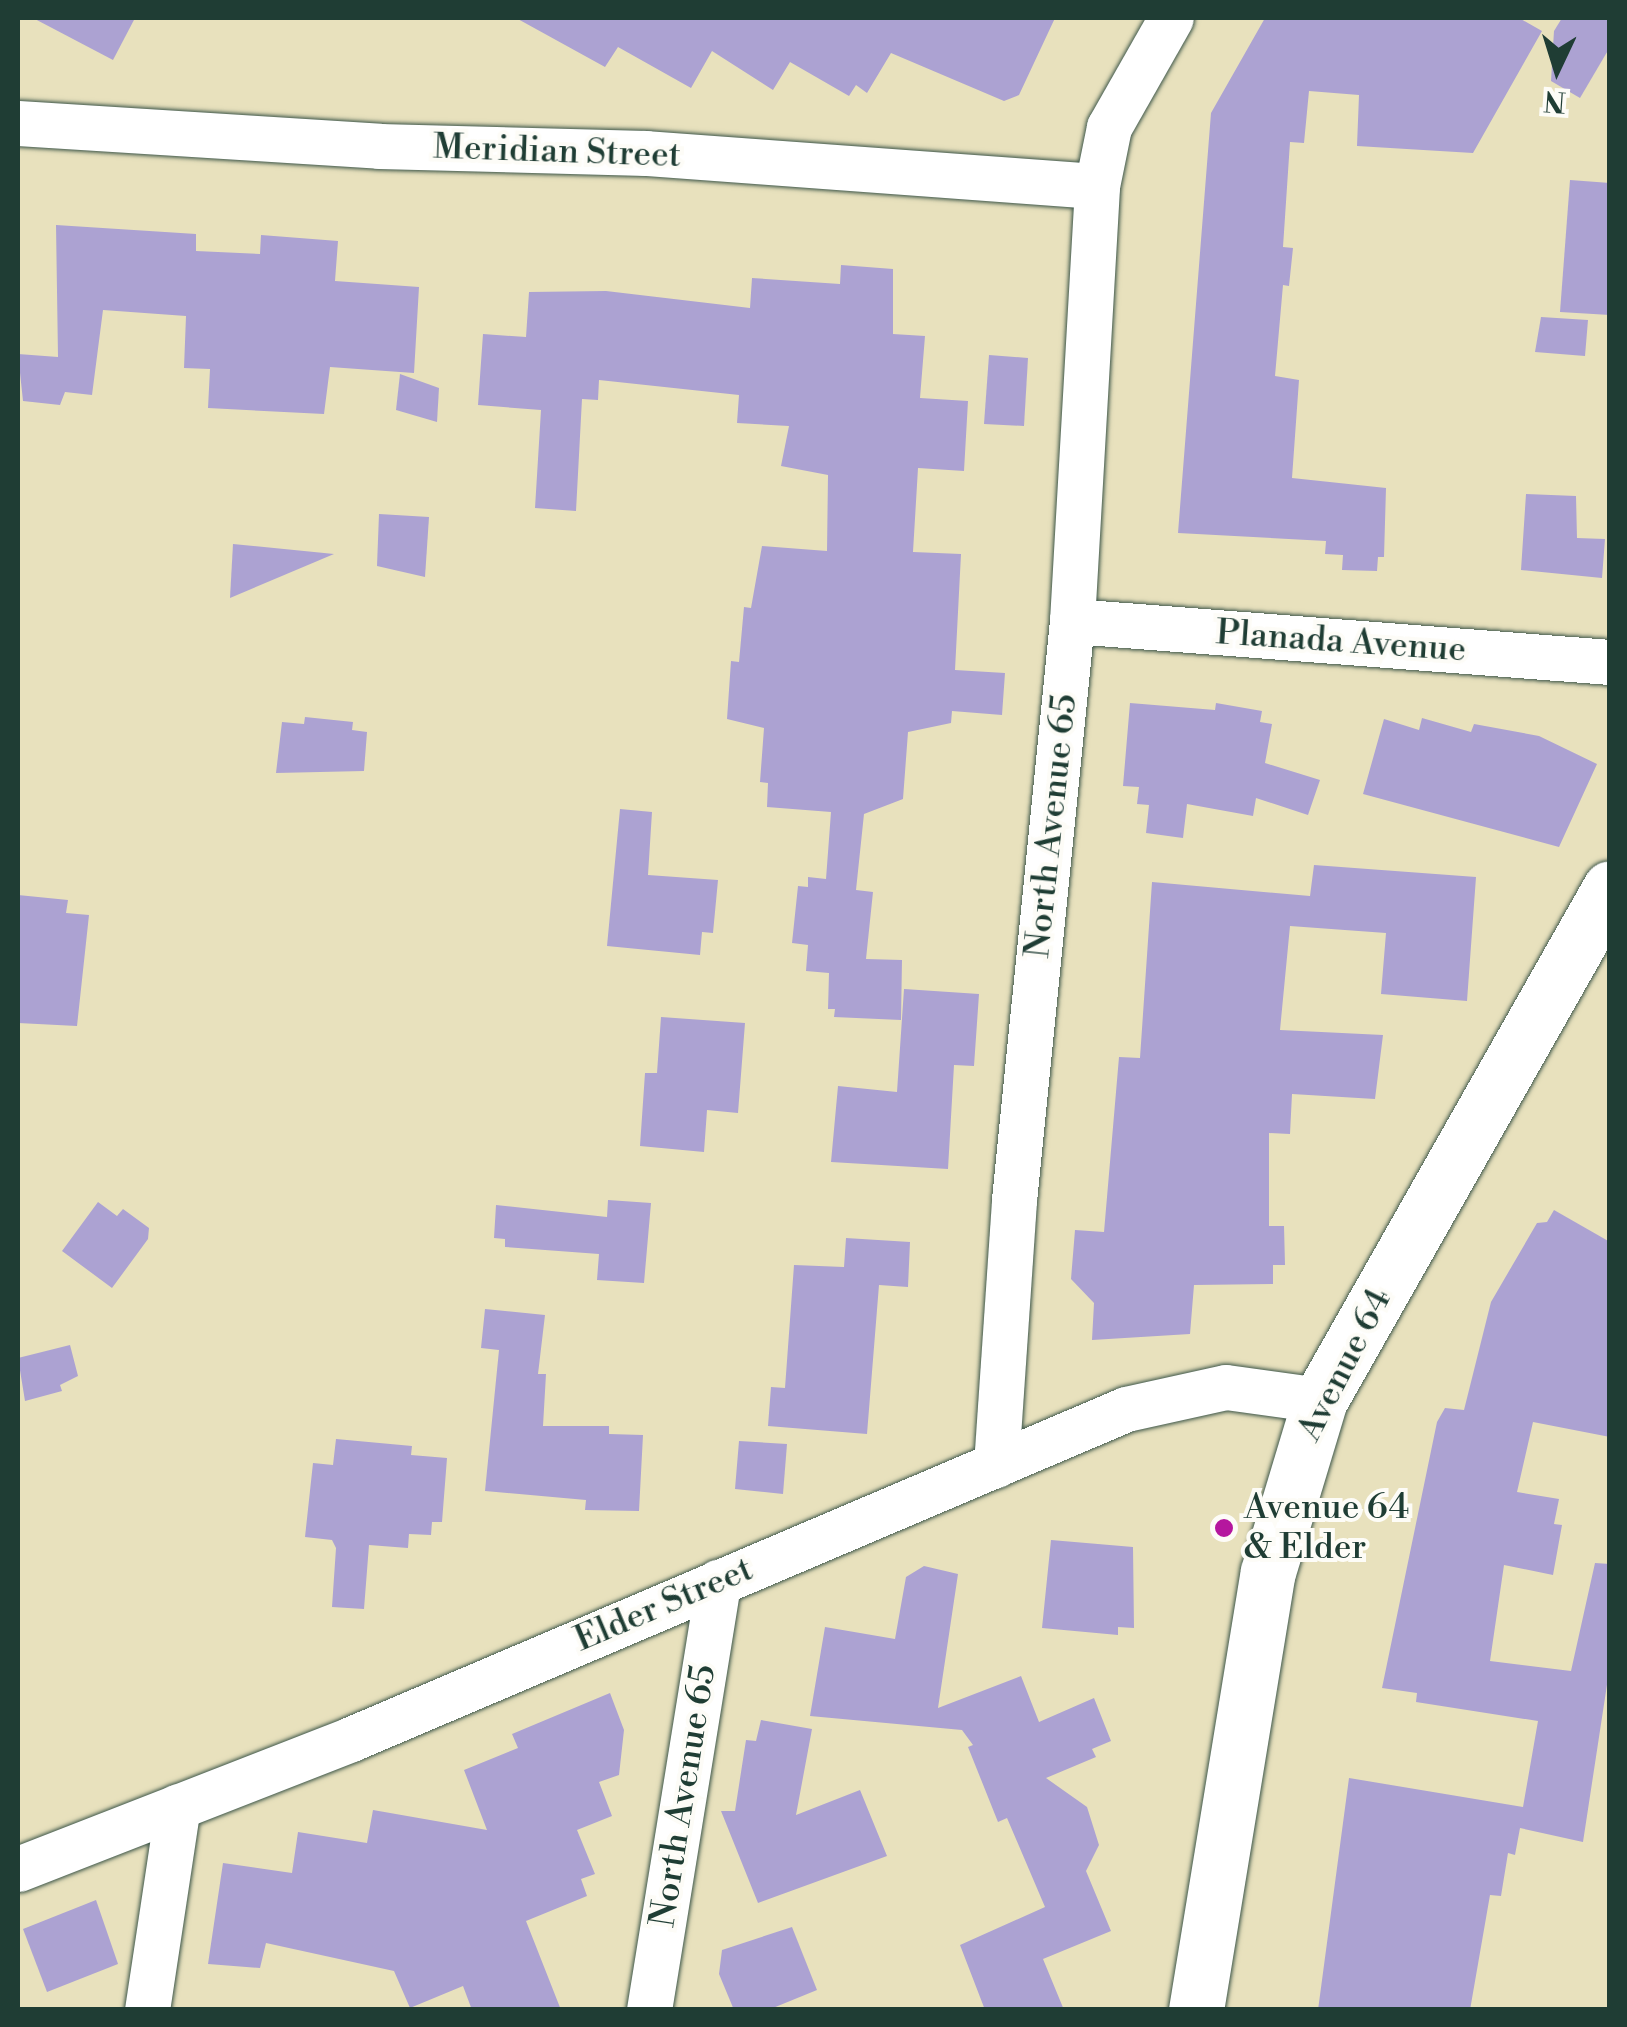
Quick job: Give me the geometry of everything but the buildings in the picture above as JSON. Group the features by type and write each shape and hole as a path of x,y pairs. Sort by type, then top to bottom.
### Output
{"street":[{"name":"North Avenue 65","path":"996,1465 1014,1200 1072,621 1097,186 1109,127 1171,18"},
{"name":"Meridian Street","path":"18,124 380,146 646,152 1097,186"},
{"name":"Planada Avenue","path":"1072,621 1610,662"},
{"name":"Avenue 64","path":"1196,2010 1268,1572 1320,1400 1610,888"},
{"name":"Elder Street","path":"18,1869 718,1582 1126,1409 1226,1387 1320,1400"},
{"name":"North Avenue 65","path":"649,2010 718,1582"},
{"path":"148,2010 178,1806"}],"place":[{"name":"Avenue 64 & Elder","path":"1224,1528"}]}
